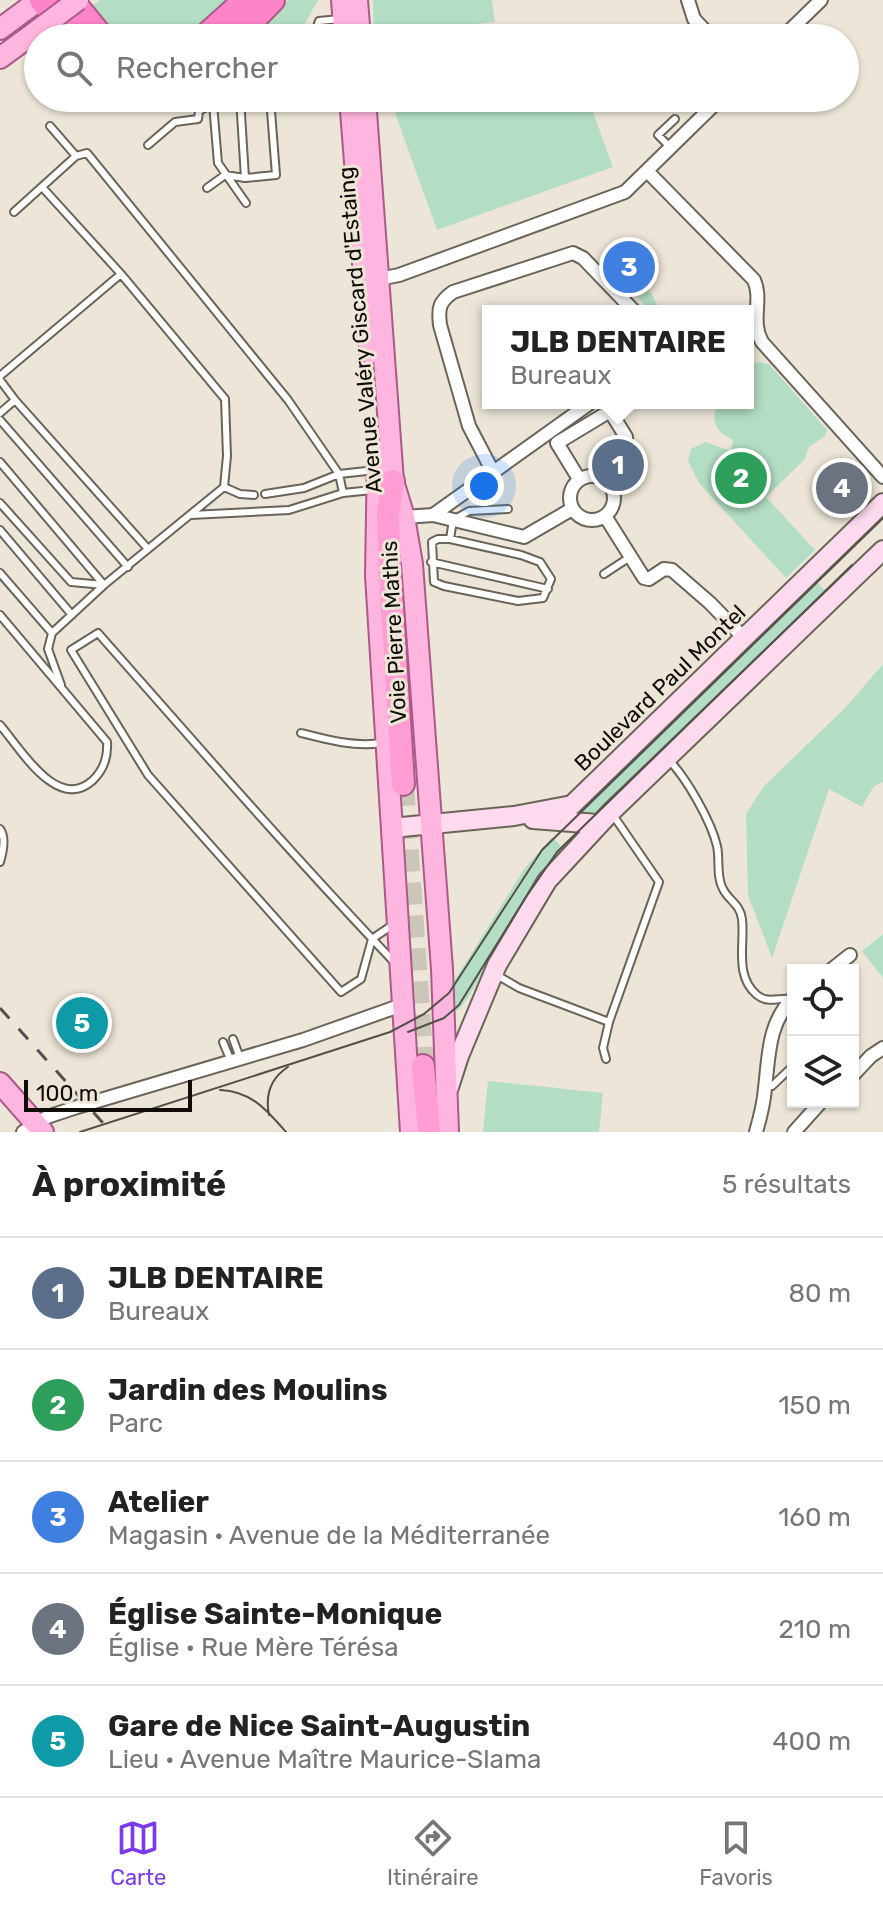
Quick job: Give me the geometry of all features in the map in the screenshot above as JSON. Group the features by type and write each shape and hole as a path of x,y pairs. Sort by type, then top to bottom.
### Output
{"highway":[{"path":"41,0 60,24"},
{"path":"71,0 91,24"},
{"path":"219,24 246,0"},
{"path":"249,24 272,0"},
{"name":"Voie Pierre Mathis","path":"383,480 388,515 403,784"},
{"path":"423,1066 429,1132"}],"main road":[{"path":"8,24 41,0"},
{"path":"46,24 78,0"},
{"path":"357,0 359,24"},
{"path":"0,58 24,40"},
{"name":"Avenue Valéry Giscard d'Estaing","path":"351,112 383,480 404,517 412,564 446,1033 448,1132"},
{"name":"Avenue Valéry Giscard d'Estaing","path":"366,112 379,279 383,480 376,576 411,1132"},
{"name":"Boulevard Paul Montel","path":"514,816 572,805 883,503"},
{"path":"446,1097 493,973 547,881 605,818 883,550"},
{"path":"392,828 514,816 605,818"},
{"path":"0,1083 34,1129"}],"street":[{"path":"688,0 699,24"},
{"path":"797,24 821,0"},
{"path":"379,279 399,275 620,195 648,172 707,112"},
{"path":"648,172 754,280 758,290 756,332 762,342 883,477"},
{"path":"493,472 469,426 440,325 438,309 441,300 453,292 573,253 583,258 628,305"},
{"path":"433,515 582,409"},
{"path":"579,479 557,443 610,411 626,437"},
{"path":"599,476 610,485 614,498 605,516 591,520 577,515 572,509 569,496 579,479 599,476"},
{"path":"404,517 433,515 524,537 572,509"},
{"path":"605,516 644,578 649,579 664,569 672,570 745,639"},
{"path":"839,964 850,955"},
{"path":"34,1129 77,1107 402,1005"},
{"path":"756,1132 765,1087 766,1062 776,1020 787,1006"},
{"path":"859,1069 883,1048"},
{"path":"794,1132 816,1108"}],"lane":[{"path":"318,24 319,21 344,19"},
{"path":"148,145 175,122 198,119 199,112"},
{"path":"214,112 218,163 246,203"},
{"path":"241,112 245,178"},
{"path":"207,188 225,175 245,178 276,175 271,112"},
{"path":"671,148 658,135 675,119"},
{"path":"50,126 76,156"},
{"path":"87,153 90,144"},
{"path":"87,153 288,400 339,474 343,493"},
{"path":"14,212 76,156 87,153"},
{"path":"42,187 121,274 225,399 227,456 224,487 104,585 52,633 48,649 61,685"},
{"path":"121,274 0,378 15,400 148,549"},
{"path":"0,413 15,400"},
{"path":"0,420 128,567"},
{"path":"0,462 104,585"},
{"path":"265,494 304,488 339,474 383,480"},
{"path":"191,515 289,510 383,480"},
{"path":"224,487 240,494 254,495"},
{"path":"0,503 71,582 104,585"},
{"path":"450,539 453,520 469,511 508,509"},
{"path":"0,530 72,615"},
{"path":"521,555 524,537"},
{"path":"438,539 521,555 540,562 551,579 543,598 518,601 434,582 432,542 438,539"},
{"path":"604,574 630,557"},
{"path":"431,562 548,589"},
{"path":"0,573 52,633"},
{"path":"0,615 107,742 108,759 92,781 70,791 53,786 0,725"},
{"path":"398,921 372,939 361,979 341,992 148,775 71,650 98,633 372,939 401,968"},
{"path":"301,733 336,742 385,743"},
{"path":"667,758 701,809 715,839 723,891 738,905 742,918 742,969 747,983 757,996 768,1001 787,999"},
{"path":"605,818 659,882 609,1022 603,1048 606,1059"},
{"path":"0,829 3,832 3,853 0,862"},
{"path":"493,973 519,988 609,1022"},
{"path":"233,1039 235,1059"},
{"path":"223,1042 235,1059"},
{"path":"765,1087 772,1086 787,1072"}],"green space":[{"path":"100,0 228,0 201,24 105,24 91,7"},
{"path":"288,0 318,0 305,24 264,24"},
{"path":"373,0 492,0 495,22 475,24 374,24"},
{"path":"593,112 613,167 437,230 395,113"},
{"path":"614,270 645,280 657,305 645,305"},
{"path":"754,364 769,364 827,430 825,436 809,447 804,460 766,497 815,550 786,578 699,483 688,461 691,449 705,442 731,451 733,440 716,425 716,409 754,409"},
{"path":"815,581 827,592 595,817 569,819"},
{"path":"883,664 883,782 874,786 862,807 829,789 772,958 748,895 746,814 764,786 846,707"},
{"path":"552,837 564,849 536,884 466,1001 456,1012 453,983 524,869"},
{"path":"883,934 883,978 862,951"},
{"path":"488,1081 603,1093 599,1132 483,1132"}],"tunnel":[{"path":"403,784 423,1066"}],"tram line":[{"path":"80,1132 390,1032 424,1014 449,993 542,850 883,518"},
{"path":"408,1032 444,1018 459,1005 557,852 852,565"},
{"path":"269,1115 271,1088 277,1076 288,1067"},
{"path":"220,1090 249,1098 265,1109 286,1132"}],"railway":[{"path":"0,1008 111,1132"}],"place":[{"name":"Atelier","path":"629,267"},
{"name":"JLB DENTAIRE","path":"618,465"},
{"name":"Jardin des Moulins","path":"741,478"},
{"name":"Église Sainte-Monique","path":"842,488"},
{"name":"Gare de Nice Saint-Augustin","path":"82,1023"}]}
